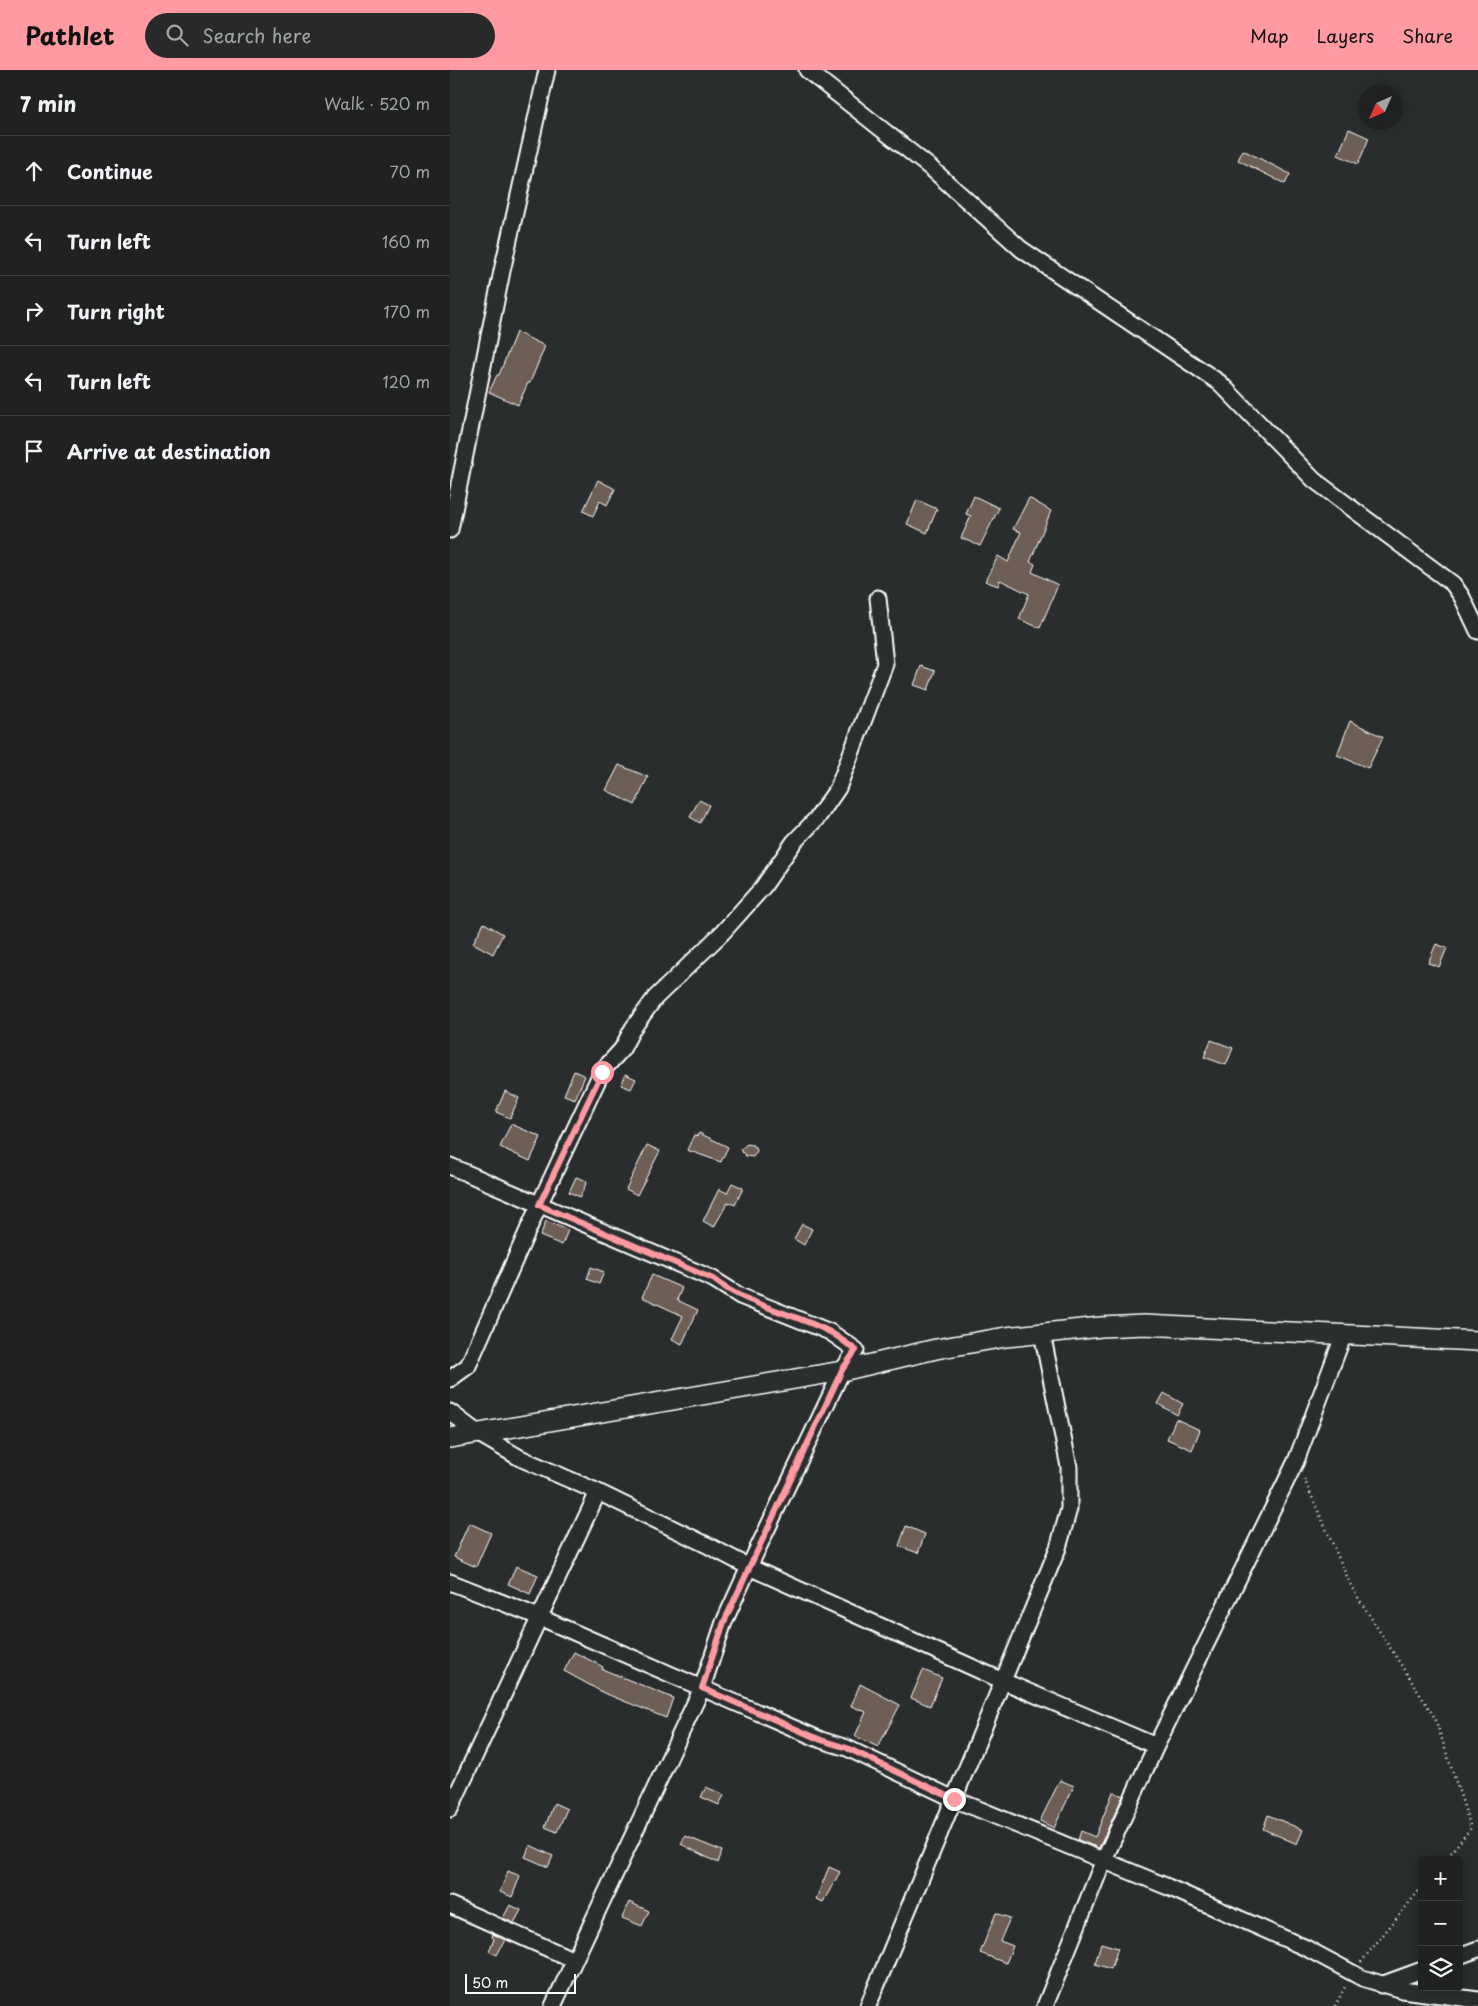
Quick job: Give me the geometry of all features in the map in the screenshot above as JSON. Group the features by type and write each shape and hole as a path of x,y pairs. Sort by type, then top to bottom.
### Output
{"street":[{"path":"450,530 502,271 547,70"},
{"path":"807,70 932,169 1021,249 1227,389 1314,480 1453,584 1462,597 1478,631"},
{"path":"450,1380 468,1366 539,1205 602,1072 622,1049 633,1028 655,998 722,933 764,888 794,842 818,817 838,788 885,664 878,598"},
{"path":"450,1166 713,1279 724,1288 740,1296 830,1332 856,1350 842,1370 749,1567 724,1622 702,1688 554,2006"},
{"path":"450,1438 842,1370 936,1349 1006,1337 1101,1327 1144,1325 1478,1341"},
{"path":"868,2006 1058,1548 1069,1509 1069,1467 1042,1334"},
{"path":"1045,2006 1103,1862 1156,1746 1296,1461 1344,1334"},
{"path":"450,1412 479,1434 520,1458 598,1492 749,1567 1003,1681 1156,1746"},
{"path":"450,1809 598,1492"},
{"path":"450,1582 539,1617 821,1740 847,1748 954,1799 1103,1862 1168,1887 1306,1948 1381,1985 1402,1990 1478,2000"},
{"path":"450,1905 574,1960"},
{"path":"1463,1955 1478,1950"},
{"path":"1381,1985 1418,1971"}],"path":[{"path":"1296,1461 1352,1588 1436,1718 1470,1828 1448,1856"},
{"path":"1335,2006 1352,1972 1418,1892"}],"building":[{"path":"1349,129 1369,138 1358,164 1338,155"},
{"path":"1243,150 1290,174 1285,184 1238,160"},
{"path":"516,332 545,346 530,383 528,383 518,405 489,392 497,375 499,375"},
{"path":"598,480 615,489 607,505 600,501 593,516 583,511"},
{"path":"974,496 999,508 980,546 961,538 971,516 966,514"},
{"path":"1029,498 1051,511 1030,562 1035,564 1032,572 1058,585 1040,628 1019,619 1029,594 1000,580 998,586 985,581 998,556 1008,562 1021,532 1013,529"},
{"path":"917,500 937,509 927,533 907,524"},
{"path":"921,666 935,671 928,690 914,685"},
{"path":"1350,721 1383,737 1368,768 1337,755"},
{"path":"619,765 648,777 635,805 606,790"},
{"path":"699,800 709,805 700,823 690,817"},
{"path":"484,923 503,934 493,954 473,943"},
{"path":"1436,944 1447,948 1439,967 1428,963"},
{"path":"1211,1040 1233,1048 1226,1065 1204,1057"},
{"path":"574,1071 585,1076 575,1099 564,1095"},
{"path":"625,1074 636,1079 631,1089 621,1085"},
{"path":"505,1091 519,1098 510,1118 496,1112"},
{"path":"511,1124 541,1137 530,1161 500,1147"},
{"path":"699,1133 728,1147 721,1162 687,1150 694,1135 697,1136"},
{"path":"747,1144 753,1145 756,1148 757,1151 753,1157 746,1156 740,1150"},
{"path":"647,1145 660,1151 637,1195 626,1189"},
{"path":"576,1177 587,1181 580,1197 569,1192"},
{"path":"732,1183 743,1188 735,1205 728,1202 714,1227 703,1221 719,1189 727,1193"},
{"path":"546,1221 568,1230 562,1245 540,1236"},
{"path":"802,1224 812,1229 804,1245 794,1239"},
{"path":"591,1267 604,1272 599,1284 587,1279"},
{"path":"652,1275 682,1288 677,1300 698,1310 682,1344 672,1339 683,1316 642,1297"},
{"path":"1164,1393 1183,1404 1177,1415 1158,1404"},
{"path":"1176,1419 1200,1430 1192,1450 1167,1439"},
{"path":"469,1523 491,1533 476,1567 454,1557"},
{"path":"906,1526 925,1534 918,1553 899,1546"},
{"path":"516,1566 538,1575 530,1594 508,1584"},
{"path":"574,1652 603,1667 602,1669 673,1698 666,1718 604,1693 564,1671"},
{"path":"923,1670 942,1678 930,1706 911,1698"},
{"path":"860,1684 900,1705 878,1747 855,1736 866,1712 851,1706"},
{"path":"1060,1780 1074,1786 1054,1828 1040,1821"},
{"path":"706,1787 724,1795 719,1805 701,1797"},
{"path":"1113,1792 1123,1796 1099,1848 1078,1840 1081,1831 1095,1837"},
{"path":"554,1803 567,1809 557,1832 545,1827"},
{"path":"1268,1815 1303,1830 1297,1844 1263,1829"},
{"path":"685,1836 722,1851 718,1863 681,1844"},
{"path":"530,1845 553,1856 548,1867 525,1857"},
{"path":"829,1867 840,1872 823,1902 816,1899"},
{"path":"508,1871 520,1876 512,1897 500,1892"},
{"path":"629,1902 649,1911 642,1926 622,1918"},
{"path":"510,1905 521,1910 514,1923 503,1918"},
{"path":"996,1913 1010,1918 1000,1941 1013,1946 1006,1963 980,1953"},
{"path":"493,1934 505,1940 497,1955 489,1951 494,1939 492,1937"},
{"path":"1101,1943 1118,1948 1111,1969 1095,1964"}],"route":[{"path":"602,1072 539,1205 713,1279 724,1288 740,1296 830,1332 856,1350 842,1370 737,1593 724,1622 702,1688 821,1740 847,1748 954,1799"}]}
